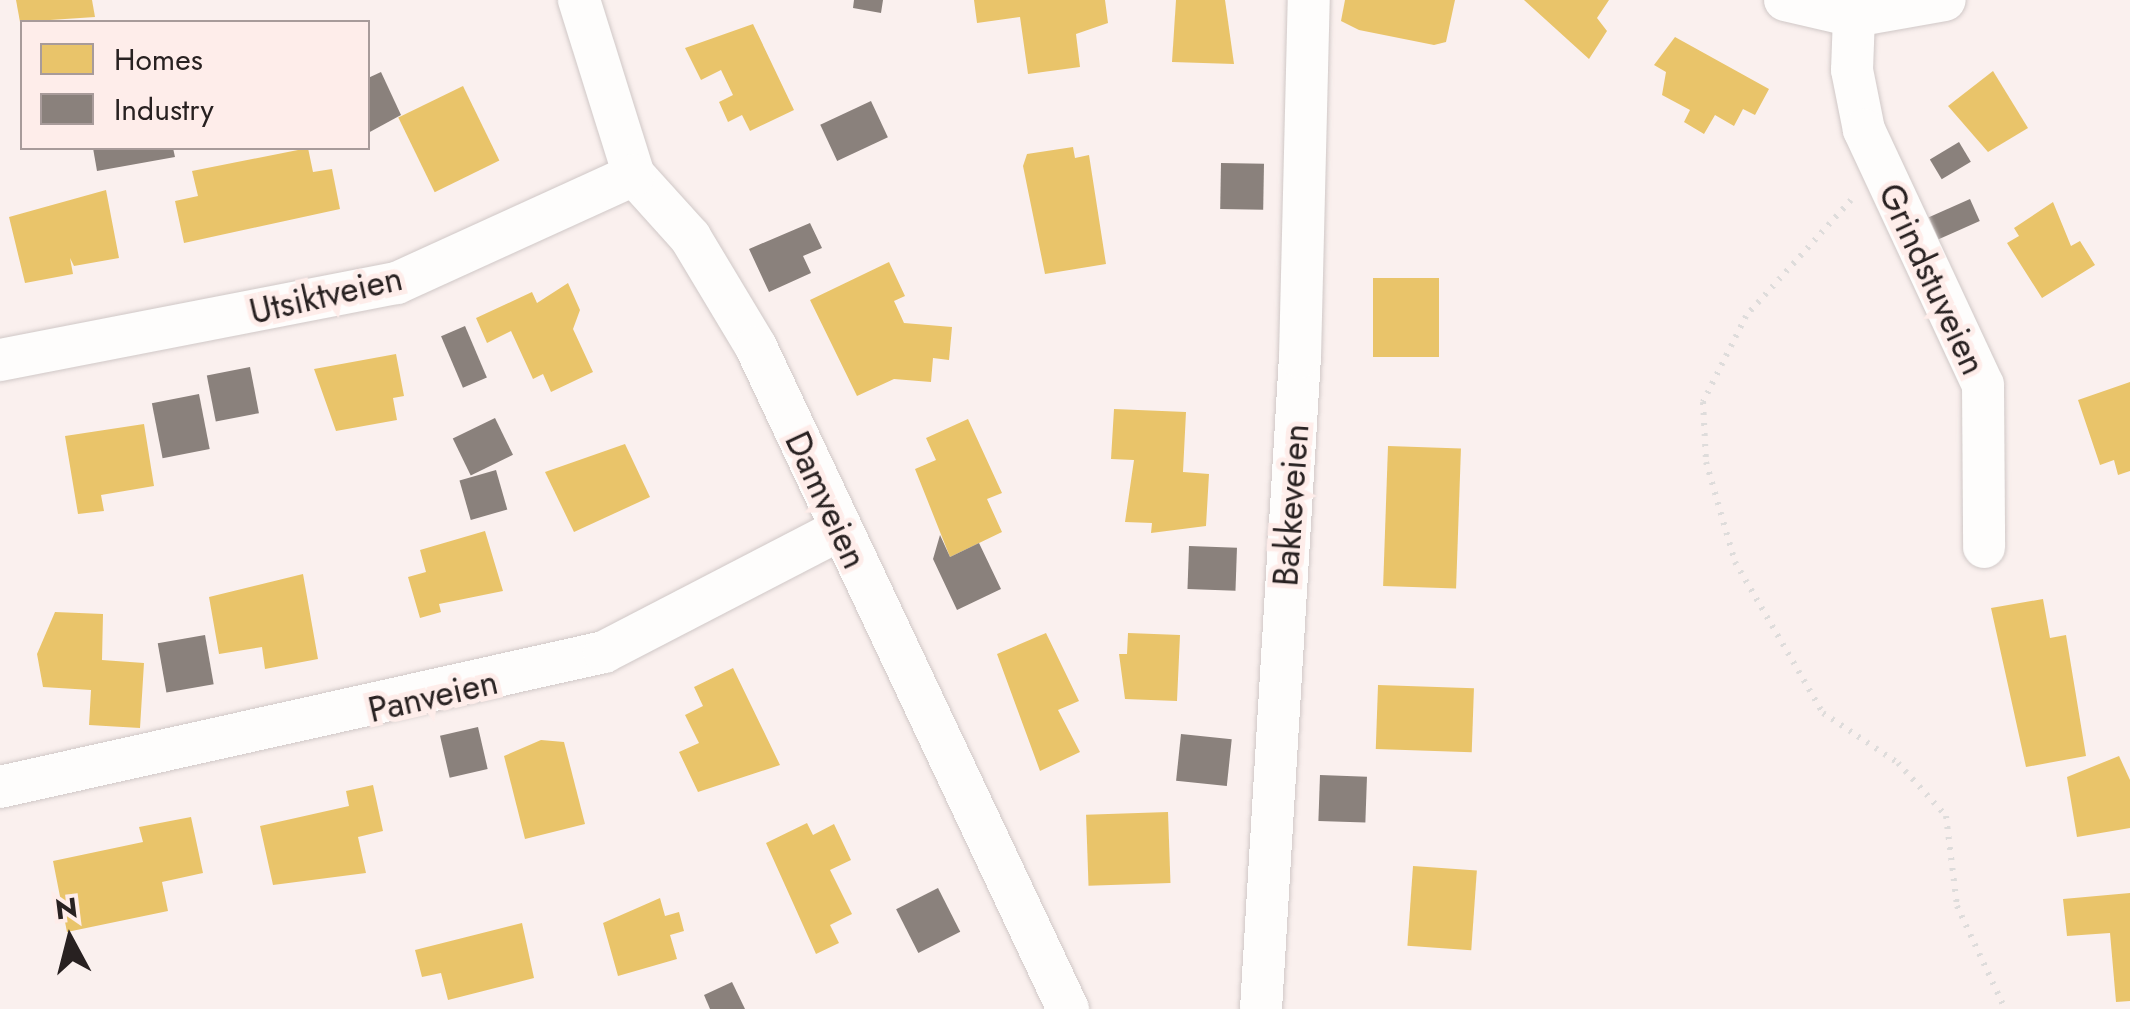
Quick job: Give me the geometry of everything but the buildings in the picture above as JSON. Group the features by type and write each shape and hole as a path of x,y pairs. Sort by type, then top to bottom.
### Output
{"street":[{"name":"Damveien","path":"579,0 634,175 690,237 746,331 1068,1009"},
{"name":"Bakkeveien","path":"1261,1009 1300,357 1309,0"},
{"path":"1784,0 1854,16 1945,0"},
{"name":"Grindstuveien","path":"1854,16 1852,70 1875,154 1983,385 1984,548"},
{"name":"Utsiktveien","path":"0,360 397,283 634,175"},
{"name":"Panveien","path":"0,787 568,662 669,623 839,530"}],"path":[{"path":"1875,154 1854,196 1746,316 1703,402 1706,462 1734,562 1823,713 1898,762 1946,816 1957,906 2005,1009"}]}
